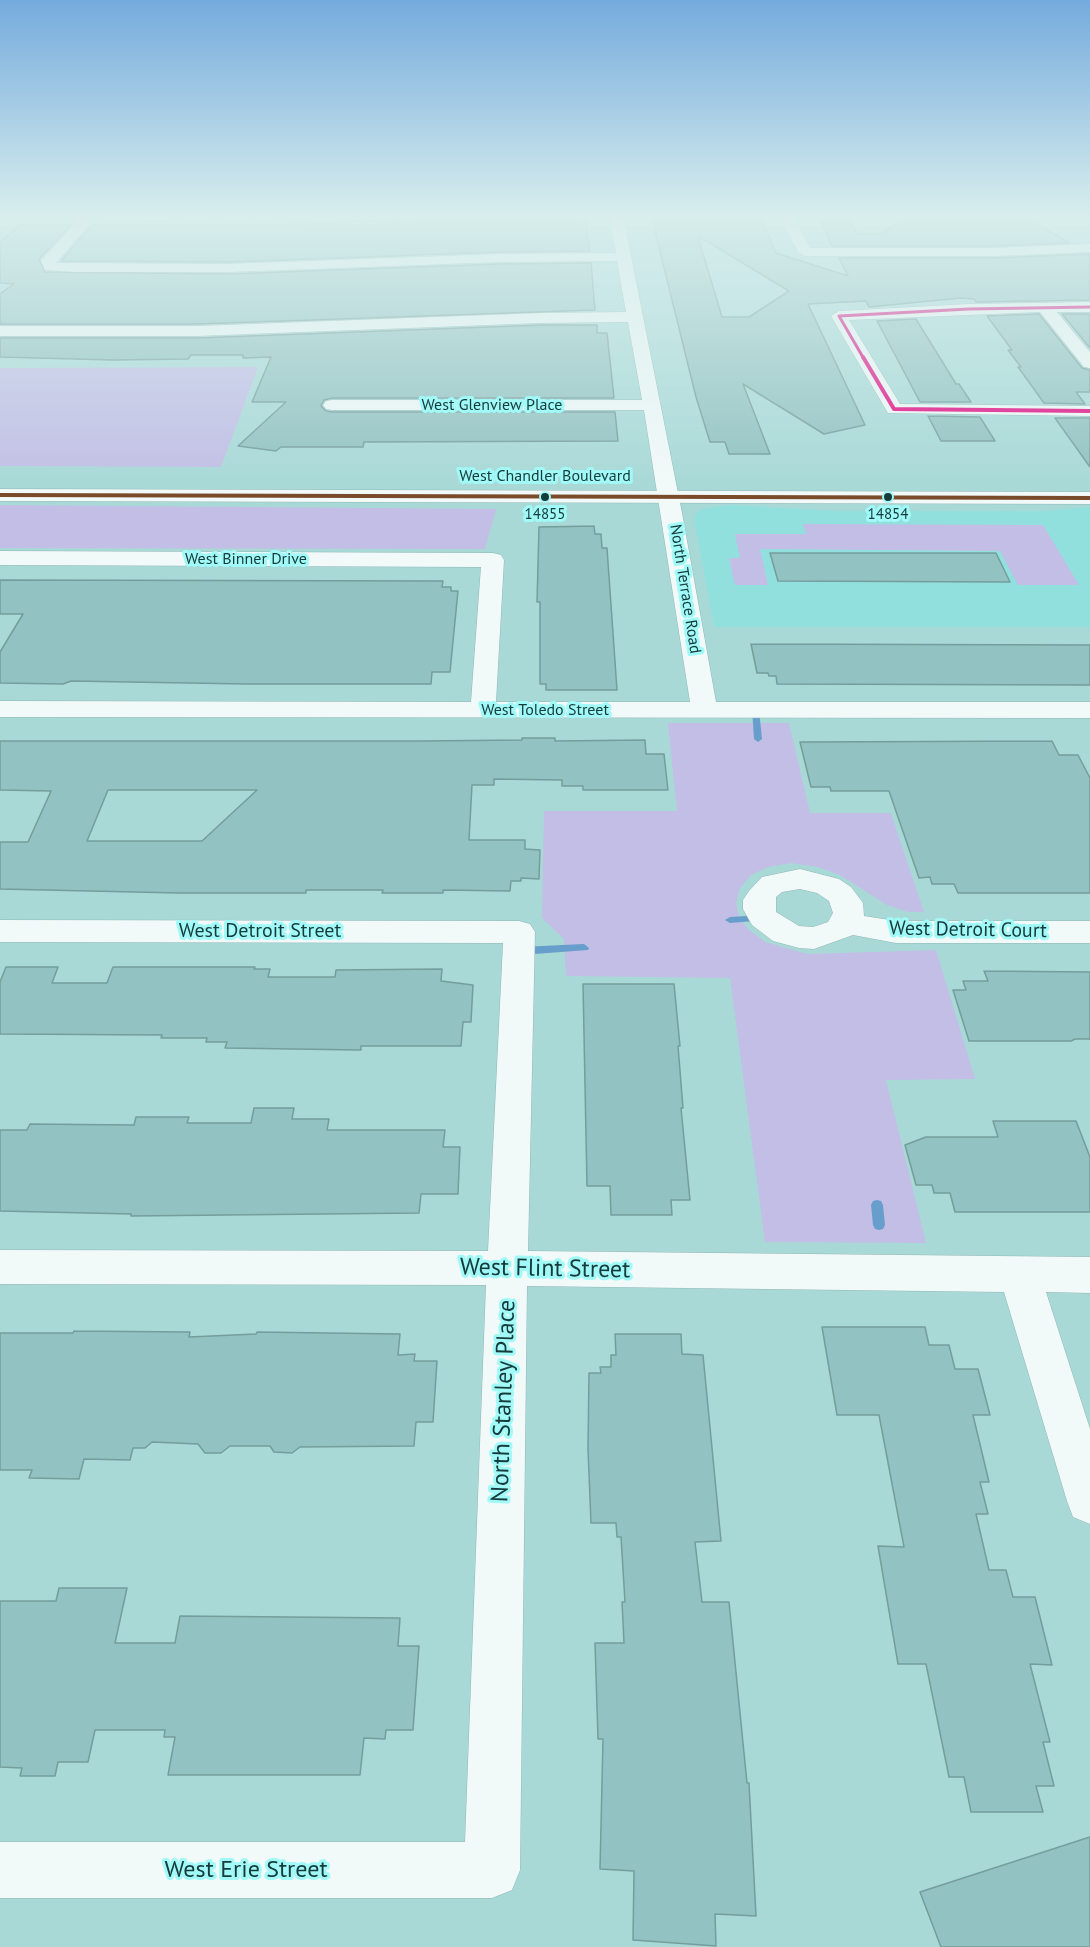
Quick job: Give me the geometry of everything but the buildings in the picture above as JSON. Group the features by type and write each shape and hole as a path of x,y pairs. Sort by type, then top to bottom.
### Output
{"street":[{"name":"North Terrace Road","path":"634,307 672,514 704,710"},
{"path":"1044,307 1090,363"},
{"path":"1090,307 839,316 894,410 1090,411"},
{"path":"0,331 232,330 530,318 636,317"},
{"name":"West Glenview Place","path":"332,405 652,405"},
{"path":"0,476 142,476"},
{"name":"West Chandler Boulevard","path":"642,476 666,487"},
{"name":"West Chandler Boulevard","path":"666,487 687,476"},
{"name":"West Chandler Boulevard","path":"0,495 666,487 1090,498"},
{"name":"West Binner Drive","path":"0,558 493,560 483,710"},
{"name":"West Toledo Street","path":"0,709 1090,710"},
{"name":"West Detroit Court","path":"846,922 896,932 1090,932"},
{"name":"West Detroit Street","path":"0,931 519,932"},
{"name":"North Stanley Place","path":"492,1870 519,932"},
{"name":"West Flint Street","path":"0,1267 508,1268 1020,1276 1090,1275"},
{"path":"1020,1276 1090,1501"},
{"name":"West Erie Street","path":"0,1870 492,1870"}],"shaded area":[{"path":"258,367 221,467 0,466 0,368"},
{"path":"0,505 496,509 485,549 0,548"},
{"path":"728,505 836,511 1042,511 1090,507 1090,627 714,627 694,519 695,514 702,509"},
{"path":"803,524 1043,525 1079,585 1018,585 1000,551 760,549 768,585 735,585 729,558 740,558 735,534 806,534"},
{"path":"668,723 789,723 810,813 891,813 924,912 908,912 887,905 840,875 818,867 791,863 768,867 751,875 740,888 736,903 739,917 748,929 765,942 807,954 936,950 975,1079 886,1080 926,1243 765,1242 730,978 566,976 564,939 542,918 544,811 677,811"}],"waterway":[{"path":"755,710 758,739"},
{"path":"730,920 763,918"},
{"path":"521,951 584,948"},
{"path":"877,1205 879,1225"}],"transit line":[{"path":"1090,307 969,309 839,316 894,409 1090,411"},
{"path":"0,495 1090,498"}],"place":[{"name":"14855","path":"545,497"},
{"name":"14854","path":"888,497"}]}
